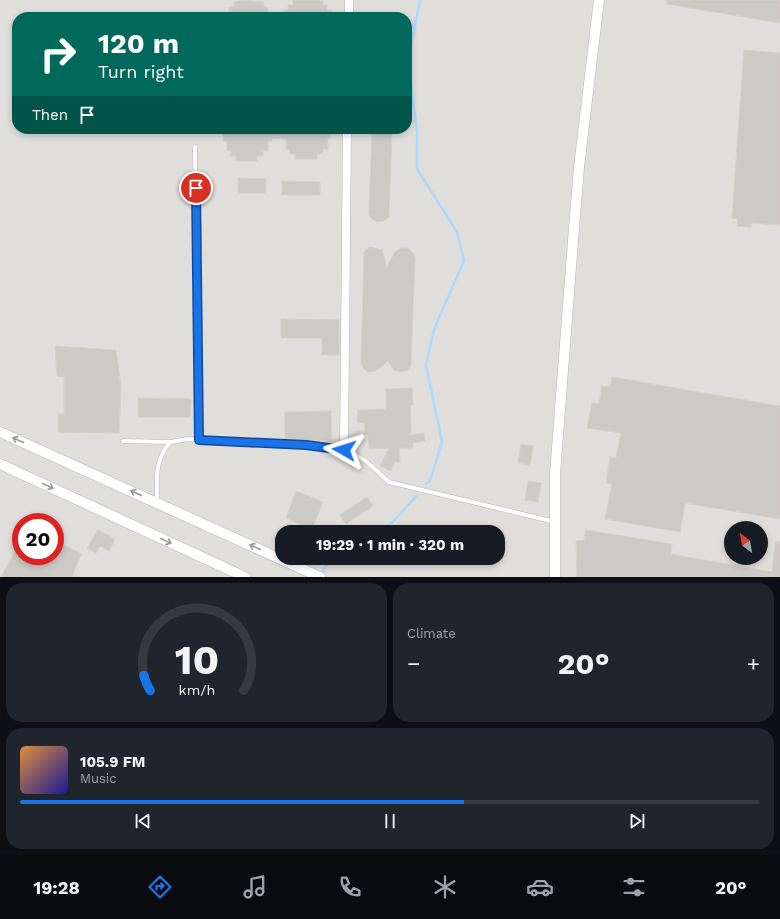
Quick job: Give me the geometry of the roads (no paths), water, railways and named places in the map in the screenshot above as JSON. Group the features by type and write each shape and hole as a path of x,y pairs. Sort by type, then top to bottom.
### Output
{"street":[{"path":"349,0 349,12"},
{"path":"555,577 555,474 579,167 599,0"},
{"path":"344,450 347,134"},
{"path":"0,432 318,576"},
{"path":"0,464 245,577"}],"lane":[{"path":"196,147 199,440"},
{"path":"124,441 170,442 199,440 306,445 344,450 367,462 389,482 556,522"},
{"path":"157,503 158,467 161,454 170,442"}],"waterway":[{"path":"412,40 420,0"},
{"path":"412,92 417,132 417,169 457,232 464,261 434,329 426,365 442,442 430,481 426,484"},
{"path":"388,525 393,522 416,496"},
{"path":"322,575 326,565"}]}
